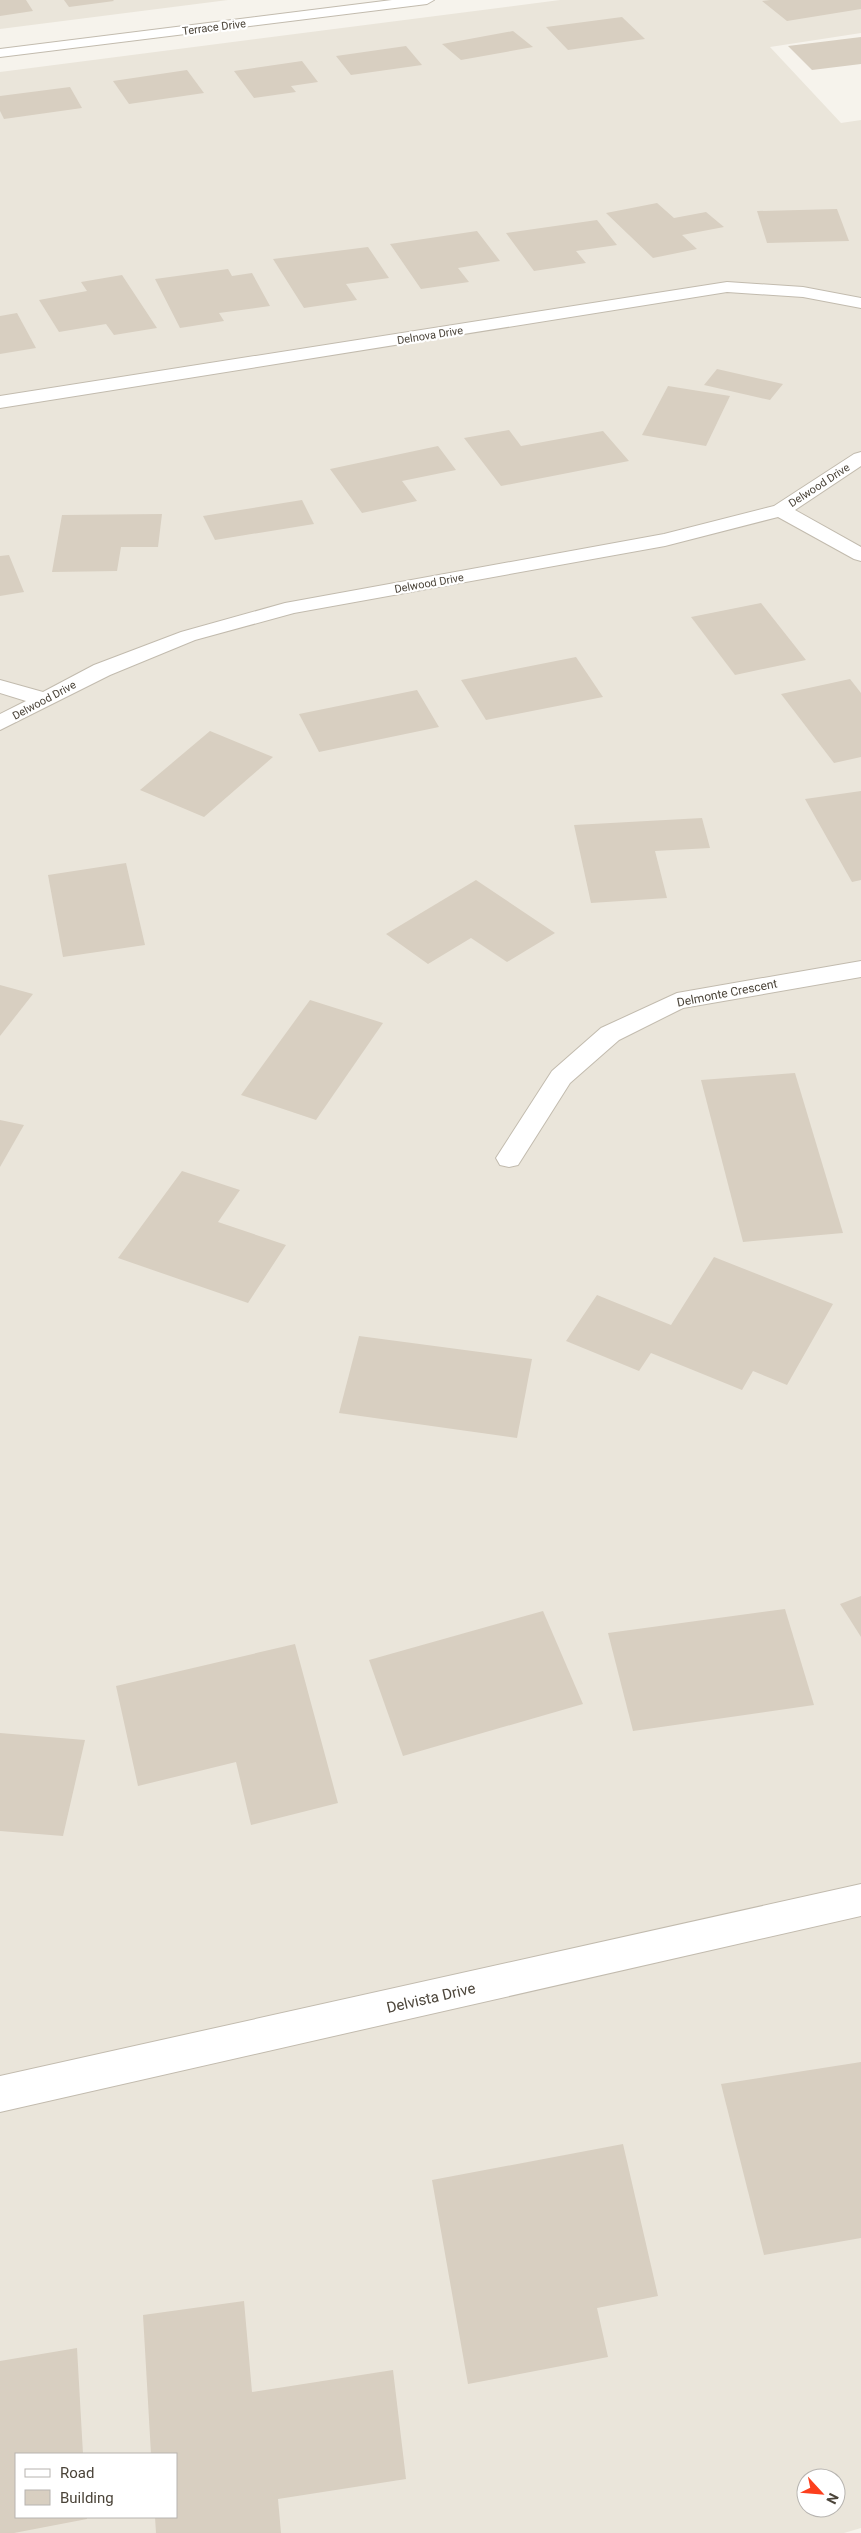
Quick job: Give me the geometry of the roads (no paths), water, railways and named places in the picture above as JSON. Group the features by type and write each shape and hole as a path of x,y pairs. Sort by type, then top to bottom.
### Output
{"street":[{"name":"Terrace Drive","path":"0,53 427,0"},
{"name":"Delnova Drive","path":"0,402 727,287 803,292 861,303"},
{"name":"Delwood Drive","path":"0,723 102,670 188,636 292,607 665,540 781,510 861,458"},
{"path":"781,510 861,555"},
{"path":"0,686 45,700"},
{"name":"Delmonte Crescent","path":"510,1158 561,1077 610,1034 677,1001 861,969"},
{"name":"Delvista Drive","path":"0,2094 861,1900"}]}
